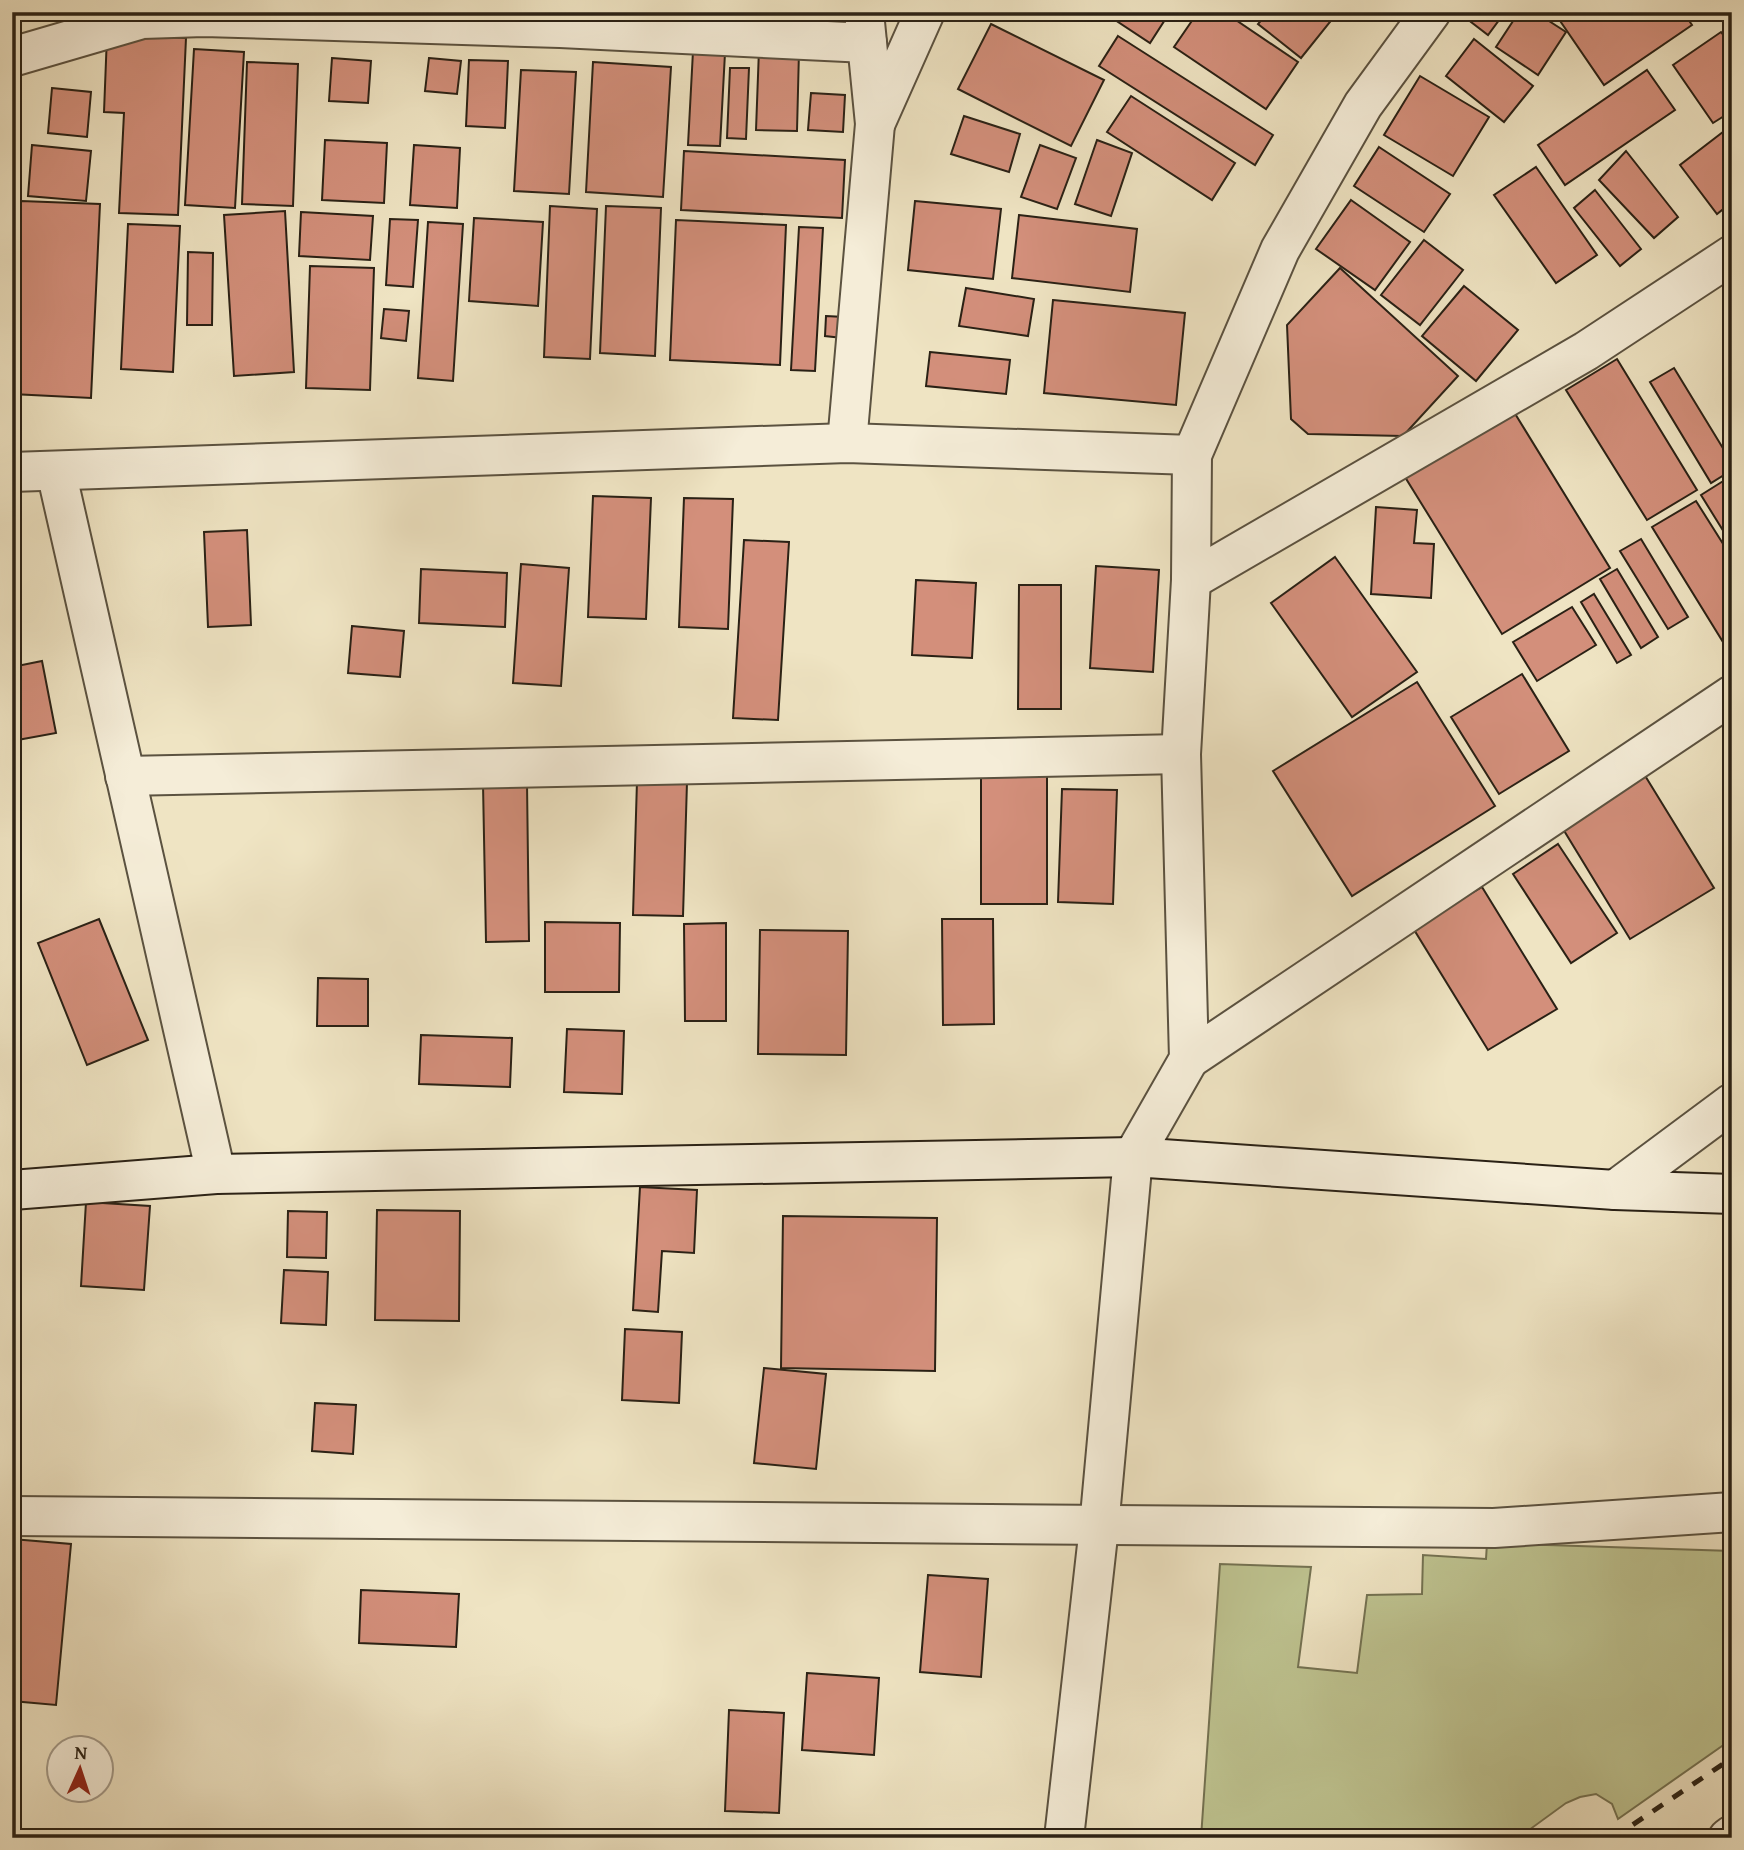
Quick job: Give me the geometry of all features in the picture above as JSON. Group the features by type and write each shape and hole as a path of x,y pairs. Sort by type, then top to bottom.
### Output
{"street":[{"path":"875,124 925,12"},
{"path":"1189,1059 1181,754 1191,580 1192,455 1280,250 1363,106 1431,12"},
{"path":"12,57 142,19 255,15 865,28 875,124 847,443"},
{"path":"1191,580 1586,351 1732,255"},
{"path":"12,472 847,443 1192,455"},
{"path":"56,471 216,1174"},
{"path":"1064,1838 1100,1527 1133,1157 1189,1059 1732,695"},
{"path":"125,776 1181,754"},
{"path":"1615,1190 1732,1103"},
{"path":"12,1190 216,1174 1133,1157 1615,1190 1732,1194"},
{"path":"12,1517 1494,1528 1732,1512"}],"green space":[{"path":"1487,1543 1732,1551 1732,1739 1618,1819 1612,1804 1596,1794 1580,1797 1566,1803 1518,1838 1201,1838 1220,1564 1311,1567 1298,1667 1357,1673 1367,1595 1422,1594 1423,1555 1486,1559"}],"building":[{"path":"1103,12 1170,12 1150,43"},
{"path":"1198,12 1224,12 1298,62 1266,109 1174,47"},
{"path":"1268,12 1328,12 1334,17 1301,58 1258,24"},
{"path":"1458,12 1505,12 1488,35"},
{"path":"1519,12 1535,12 1566,32 1538,75 1496,47"},
{"path":"1554,12 1683,12 1692,25 1604,85"},
{"path":"991,24 1104,80 1071,146 958,89"},
{"path":"1721,32 1732,47 1732,111 1713,123 1673,65"},
{"path":"107,35 186,38 178,215 119,213 124,113 104,112"},
{"path":"1118,36 1273,135 1255,165 1099,66"},
{"path":"1474,39 1533,86 1504,122 1446,76"},
{"path":"194,49 244,52 235,208 185,205"},
{"path":"759,49 799,51 797,131 756,130"},
{"path":"693,51 725,53 720,146 688,145"},
{"path":"332,58 371,61 368,103 329,101"},
{"path":"429,58 461,61 457,94 425,91"},
{"path":"469,60 508,61 505,128 466,126"},
{"path":"247,62 298,64 293,206 242,204"},
{"path":"593,62 671,67 663,197 586,192"},
{"path":"730,68 749,68 746,139 727,138"},
{"path":"521,70 576,72 569,194 514,191"},
{"path":"1647,70 1675,110 1565,185 1538,145"},
{"path":"1420,76 1489,117 1453,176 1384,135"},
{"path":"52,88 91,92 87,137 48,133"},
{"path":"811,93 845,95 843,132 808,130"},
{"path":"1131,96 1235,163 1212,200 1107,132"},
{"path":"964,116 1020,134 1009,172 951,154"},
{"path":"1732,125 1732,202 1717,214 1680,165"},
{"path":"325,140 387,143 384,203 322,200"},
{"path":"1097,140 1132,153 1111,216 1075,204"},
{"path":"32,145 91,151 86,201 28,196"},
{"path":"414,145 460,148 457,208 410,205"},
{"path":"1040,145 1076,158 1057,209 1021,197"},
{"path":"1379,147 1450,194 1424,232 1354,186"},
{"path":"684,151 845,160 842,218 681,210"},
{"path":"1626,151 1678,217 1654,238 1599,180"},
{"path":"1536,167 1597,255 1556,283 1494,195"},
{"path":"1595,190 1641,249 1620,266 1574,208"},
{"path":"1351,200 1410,242 1375,290 1316,249"},
{"path":"21,201 100,204 91,398 12,394"},
{"path":"915,201 1001,209 993,279 908,270"},
{"path":"550,206 597,209 590,359 544,357"},
{"path":"606,206 661,208 655,356 600,353"},
{"path":"285,211 294,372 234,376 224,215"},
{"path":"301,212 373,216 370,260 299,256"},
{"path":"1019,215 1137,229 1130,292 1012,278"},
{"path":"474,218 543,222 538,306 469,301"},
{"path":"390,219 418,220 413,287 386,285"},
{"path":"676,220 786,225 780,365 670,360"},
{"path":"428,222 463,224 453,381 418,378"},
{"path":"128,224 180,226 173,372 121,369"},
{"path":"799,227 823,228 815,371 791,370"},
{"path":"1424,240 1463,270 1420,325 1381,295"},
{"path":"188,252 213,253 212,325 187,325"},
{"path":"310,266 374,268 370,390 306,388"},
{"path":"1340,268 1458,376 1403,436 1308,434 1291,419 1287,325"},
{"path":"1464,286 1518,330 1476,381 1422,336"},
{"path":"966,288 1034,299 1028,336 959,326"},
{"path":"1053,300 1185,313 1176,405 1044,393"},
{"path":"384,309 409,311 406,341 381,338"},
{"path":"826,316 844,317 842,338 825,336"},
{"path":"930,352 1010,360 1006,394 926,386"},
{"path":"1617,359 1697,490 1647,520 1566,390"},
{"path":"1674,368 1732,463 1732,470 1711,483 1650,382"},
{"path":"1514,412 1610,568 1502,634 1405,477"},
{"path":"1728,478 1732,484 1732,545 1701,495"},
{"path":"593,496 651,498 646,619 588,617"},
{"path":"684,498 733,499 728,629 679,627"},
{"path":"1696,501 1732,558 1731,655 1652,527"},
{"path":"1376,507 1417,510 1414,543 1434,544 1431,598 1371,594"},
{"path":"247,530 251,625 208,627 204,532"},
{"path":"1641,539 1688,617 1668,629 1620,551"},
{"path":"744,540 789,542 778,720 733,718"},
{"path":"1335,557 1417,672 1352,717 1271,603"},
{"path":"521,564 569,568 561,686 513,683"},
{"path":"1096,566 1159,570 1153,672 1090,668"},
{"path":"421,569 507,573 505,627 419,623"},
{"path":"1617,569 1658,637 1641,648 1600,579"},
{"path":"916,580 976,583 972,658 912,655"},
{"path":"1019,585 1061,585 1061,709 1018,709"},
{"path":"1594,594 1631,655 1617,663 1581,602"},
{"path":"1572,607 1596,645 1537,681 1513,642"},
{"path":"352,626 404,631 400,677 348,673"},
{"path":"42,661 56,733 12,741 12,667"},
{"path":"1522,674 1569,751 1499,794 1451,717"},
{"path":"1417,682 1495,806 1352,896 1273,771"},
{"path":"981,771 1047,772 1047,904 981,904"},
{"path":"1644,774 1714,888 1630,939 1560,824"},
{"path":"637,781 687,782 683,916 633,915"},
{"path":"527,783 529,941 486,942 483,784"},
{"path":"1062,789 1117,790 1113,904 1058,902"},
{"path":"1558,844 1617,933 1571,963 1513,874"},
{"path":"1482,887 1557,1009 1488,1050 1413,928"},
{"path":"99,919 148,1040 87,1065 38,943"},
{"path":"942,919 993,919 994,1024 943,1025"},
{"path":"545,922 620,923 619,992 545,992"},
{"path":"726,923 726,1021 685,1021 684,924"},
{"path":"760,930 848,931 846,1055 758,1054"},
{"path":"318,978 368,979 368,1026 317,1026"},
{"path":"567,1029 624,1031 622,1094 564,1092"},
{"path":"421,1035 512,1038 510,1087 419,1084"},
{"path":"640,1187 697,1190 694,1253 662,1251 658,1312 633,1310"},
{"path":"86,1202 150,1206 144,1290 81,1286"},
{"path":"377,1210 460,1211 459,1321 375,1320"},
{"path":"288,1211 327,1212 326,1258 287,1257"},
{"path":"783,1216 937,1218 935,1371 781,1368"},
{"path":"284,1270 328,1272 326,1325 281,1323"},
{"path":"625,1329 682,1332 679,1403 622,1400"},
{"path":"764,1368 826,1374 816,1469 754,1463"},
{"path":"315,1403 356,1405 353,1454 312,1451"},
{"path":"12,1539 71,1544 56,1705 12,1701"},
{"path":"928,1575 988,1579 981,1677 920,1672"},
{"path":"361,1590 459,1594 456,1647 359,1643"},
{"path":"807,1673 879,1678 874,1755 802,1750"},
{"path":"729,1710 784,1713 779,1813 725,1811"}],"railway":[{"path":"1613,1838 1732,1758"}]}
